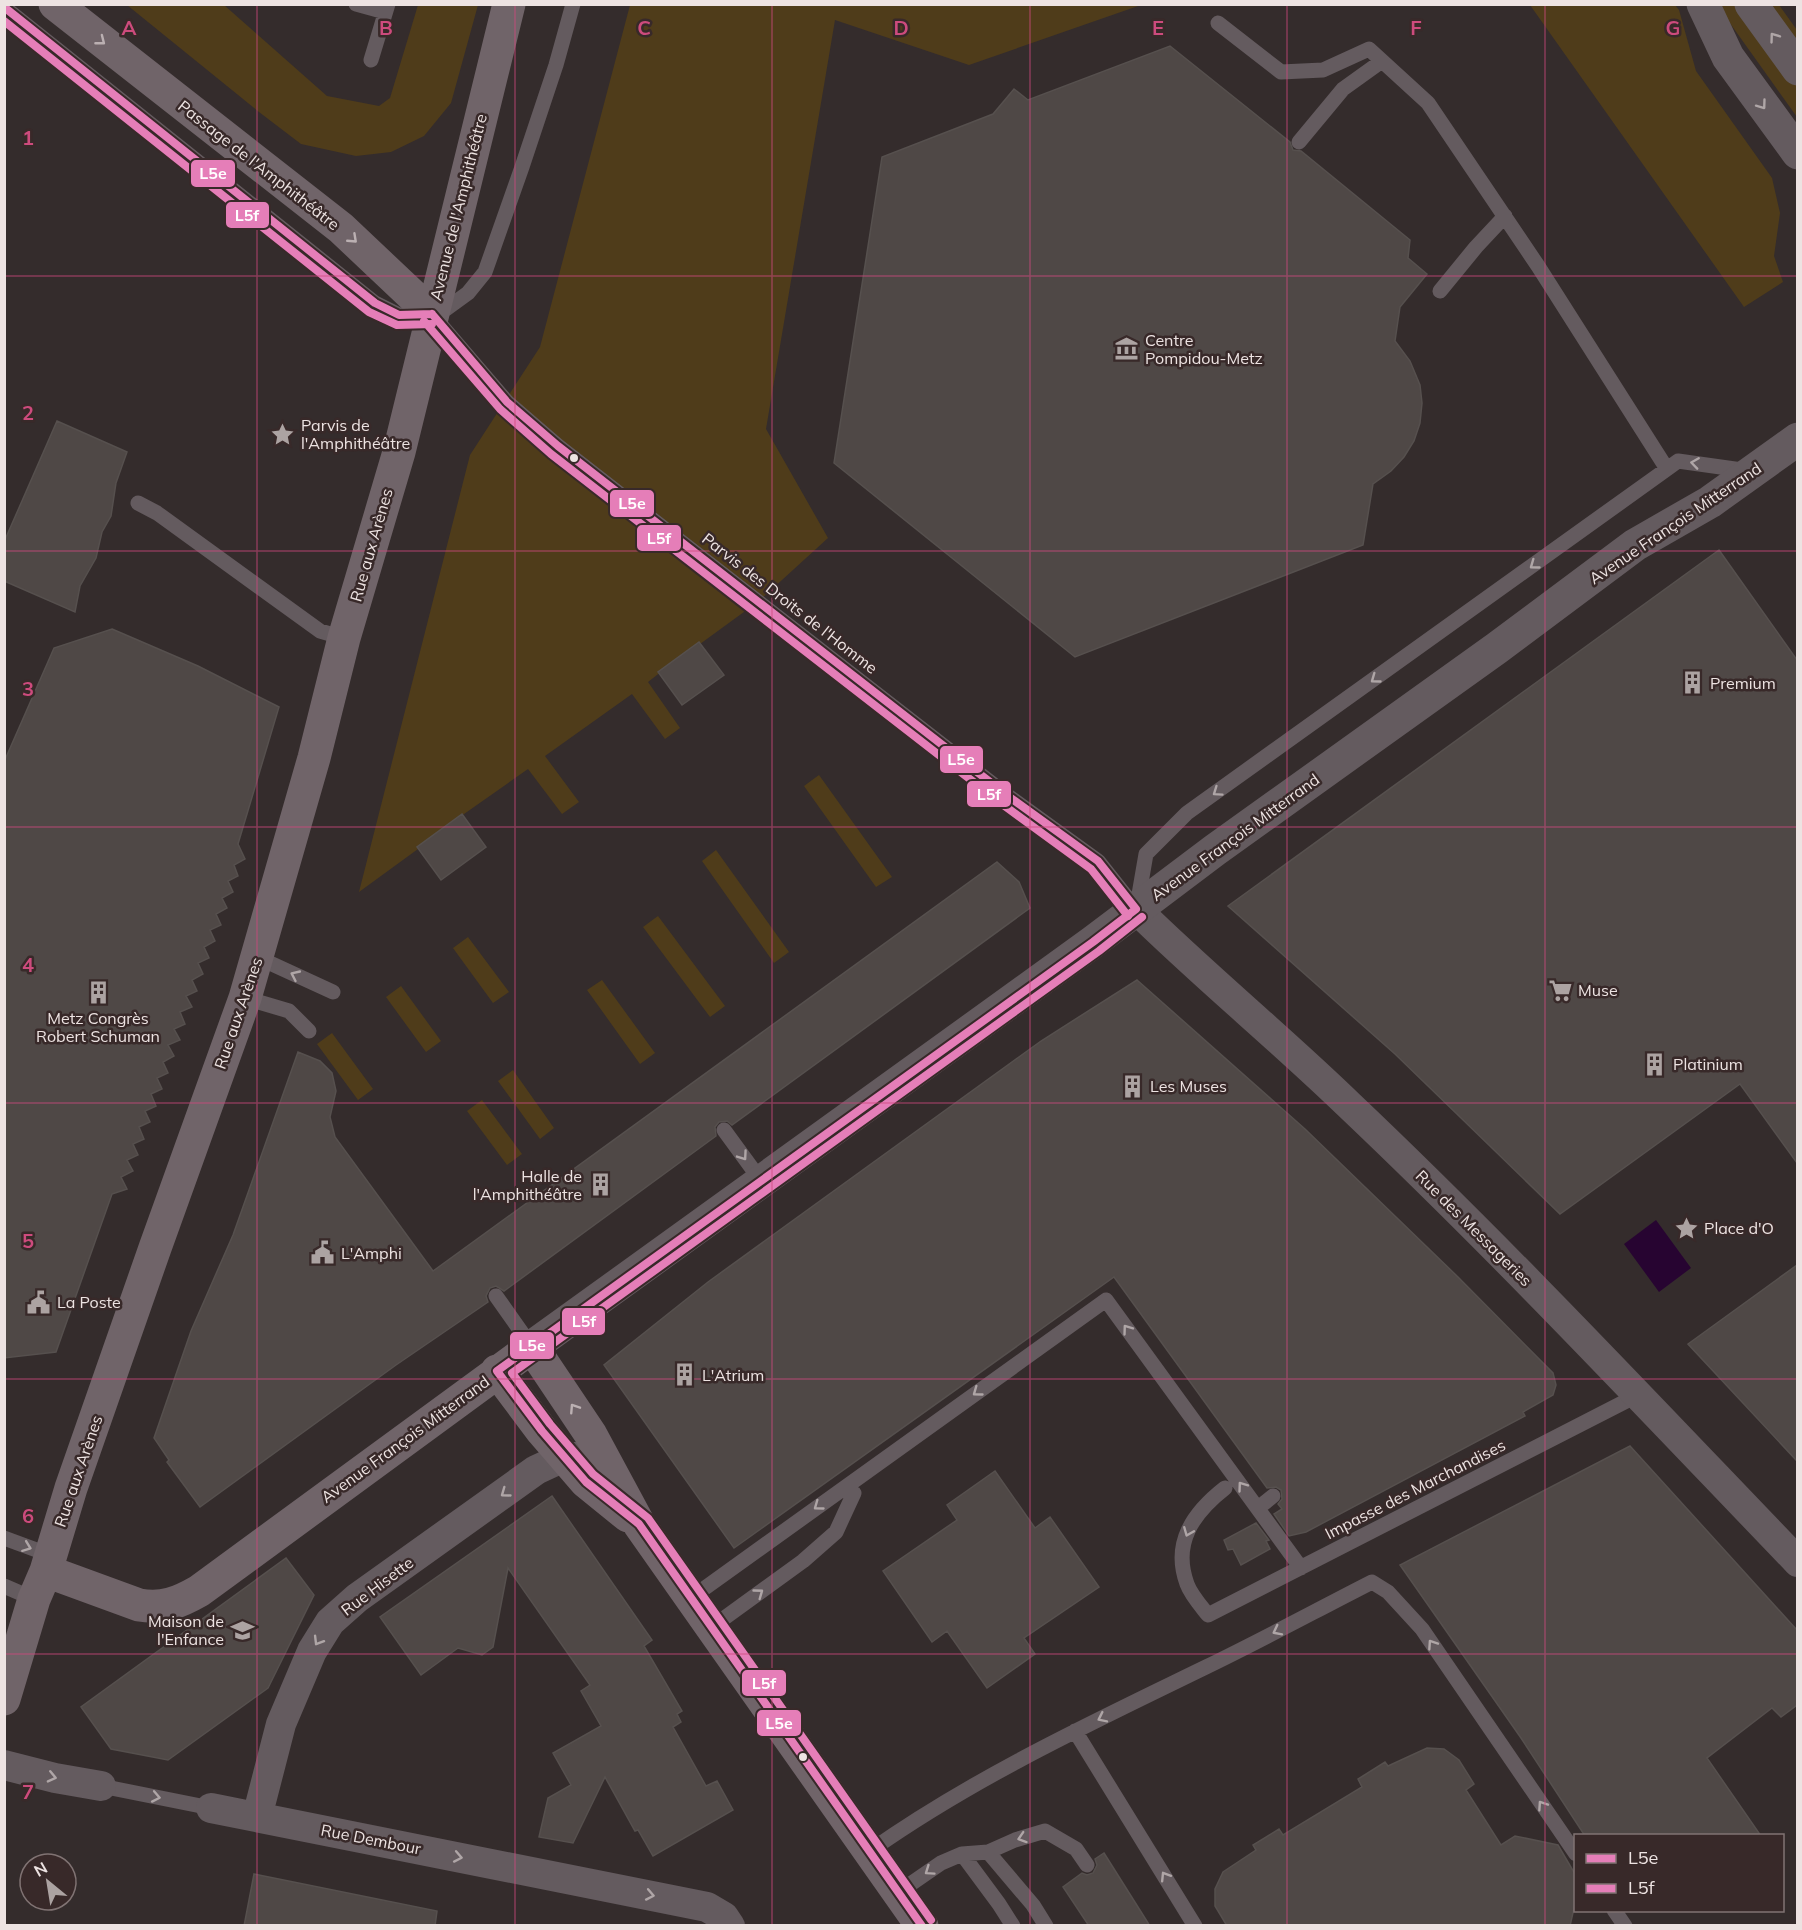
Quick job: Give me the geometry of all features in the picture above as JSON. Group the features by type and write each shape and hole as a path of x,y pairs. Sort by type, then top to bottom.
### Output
{"main road":[{"name":"Passage de l'Amphithéâtre","path":"55,4 341,228 432,314"},
{"name":"Avenue de l'Amphithéâtre","path":"432,314 509,4"},
{"name":"Rue aux Arènes","path":"4,1699 71,1488 246,998 314,758 344,638 399,452 432,314"},
{"name":"Avenue François Mitterrand","path":"43,1575 153,1608 184,1600 532,1347"},
{"path":"532,1347 575,1409 639,1524 922,1926"},
{"path":"497,1371 586,1482 639,1524"}],"street":[{"path":"1703,4 1728,57 1797,153"},
{"path":"1751,4 1797,69"},
{"name":"Avenue François Mitterrand","path":"532,1347 762,1182 1635,545 1710,502 1797,440"},
{"name":"Rue des Messageries","path":"1136,909 1349,1104 1531,1284 1797,1562"},
{"name":"Rue Hisette","path":"257,1817 281,1724 312,1651 330,1622 357,1598 536,1470 564,1457 604,1458"},
{"name":"Rue Dembour","path":"4,1765 55,1778 101,1786"},
{"name":"Rue Dembour","path":"212,1808 707,1906 727,1921"}],"lane":[{"path":"357,4 386,8 371,60"},
{"name":"Avenue de l'Amphithéâtre","path":"432,314 446,309 468,293 485,272 556,65 573,4"},
{"path":"4,7 375,303 399,315 432,314"},
{"path":"1218,22 1281,72 1323,70 1369,49 1428,103 1538,266 1667,469"},
{"path":"1299,142 1344,89 1382,61"},
{"path":"1440,291 1504,216"},
{"name":"Parvis des Droits de l'Homme","path":"432,314 507,402 558,446 1008,796 1098,861 1136,909"},
{"path":"1136,909 1146,854 1187,813 1678,460 1753,472"},
{"path":"138,503 157,513 320,631 344,638"},
{"path":"257,957 333,992"},
{"path":"246,998 289,1011 309,1031"},
{"path":"724,1130 762,1182"},
{"path":"496,1296 532,1347"},
{"path":"691,1598 1106,1300 1301,1568"},
{"name":"Impasse des Marchandises","path":"1225,1488 1207,1502 1189,1527 1180,1554 1187,1585 1208,1615 1638,1395"},
{"path":"712,1627 803,1561 836,1532 854,1494"},
{"path":"1258,1508 1273,1496"},
{"path":"4,1538 43,1575"},
{"path":"4,1586 43,1575"},
{"path":"4,1650 43,1575"},
{"path":"870,1851 970,1787 1075,1731 1224,1659 1372,1582 1388,1592 1422,1629 1574,1853"},
{"path":"1075,1731 1196,1926"},
{"name":"Rue Dembour","path":"101,1786 212,1808"},
{"path":"899,1892 941,1863 962,1854 988,1852 1015,1840 1045,1831 1076,1849 1087,1865"},
{"path":"988,1852 1034,1905 1046,1926"},
{"path":"962,1854 1013,1926"},
{"path":"1615,1912 1625,1926"}],"shaded area":[{"path":"127,5 224,5 327,96 379,106 390,98 418,5 478,5 451,103 424,136 391,152 356,156 301,144"},
{"path":"630,5 1141,5 969,65 835,20 766,429 828,538 759,601 700,644 699,642 648,682 680,728 665,739 632,694 545,756 579,802 562,814 528,769 417,847 418,849 359,892 470,455 540,347"},
{"path":"1530,5 1675,5 1679,10 1696,71 1772,178 1780,213 1774,256 1783,282 1744,307"},
{"path":"1717,5 1739,5 1797,86 1797,117"},
{"path":"1767,5 1779,5 1797,30 1797,46"},
{"path":"819,775 892,877 876,887 804,786"},
{"path":"716,850 789,952 774,963 702,861"},
{"path":"658,916 725,1006 710,1017 643,927"},
{"path":"468,937 509,992 493,1003 453,948"},
{"path":"602,980 655,1053 640,1064 587,990"},
{"path":"401,986 441,1041 426,1052 386,997"},
{"path":"332,1033 373,1089 358,1100 317,1044"},
{"path":"513,1070 554,1128 540,1139 498,1081"},
{"path":"482,1100 522,1154 507,1165 467,1111"},
{"path":"1656,1220 1691,1268 1659,1292 1624,1244"}],"building":[{"name":"Centre Pompidou-Metz","path":"1170,46 1290,142 1293,150 1301,151 1410,240 1408,258 1427,274 1400,307 1395,341 1410,361 1420,385 1422,403 1420,423 1414,441 1404,457 1391,471 1373,484 1363,545 1075,657 834,463 882,157 993,114 1014,89 1028,100"},
{"path":"57,421 127,452 116,483 111,516 102,532 96,558 80,586 75,612 4,581 4,542"},
{"name":"Muse","path":"1719,550 1797,660 1797,1163 1740,1084 1560,1214 1395,1054 1228,906"},
{"name":"Metz Congrès Robert Schuman","path":"112,629 198,666 279,707 238,844 245,859 234,865 238,876 228,881 233,892 222,898 227,908 216,914 221,925 210,930 215,941 204,947 209,958 198,963 203,974 192,980 197,991 186,996 192,1007 180,1012 185,1024 174,1029 180,1040 168,1045 174,1056 163,1062 168,1073 157,1078 162,1089 151,1094 156,1106 145,1111 150,1122 139,1127 144,1139 133,1144 138,1155 127,1160 133,1171 121,1177 127,1189 112,1194 56,1352 4,1358 4,762 54,648"},
{"path":"699,642 724,675 682,705 658,672"},
{"path":"462,814 486,847 441,880 417,847"},
{"path":"997,862 1019,882 1030,908 732,1125 727,1121 719,1122 715,1127 716,1136 504,1291 496,1286 490,1288 486,1296 488,1302 396,1365 200,1507 167,1462 169,1460 154,1438 191,1331 233,1235 298,1052 320,1061 332,1073 336,1091 330,1117 335,1137 433,1271"},
{"path":"1137,980 1305,1129 1458,1277 1553,1373 1556,1385 1553,1395 1523,1412 1525,1416 1306,1532 1289,1536 1274,1514 1282,1509 1278,1504 1282,1499 1281,1490 1276,1487 1267,1488 1114,1277 734,1548 604,1365 708,1282 1041,1041"},
{"path":"1797,1265 1797,1461 1688,1344"},
{"path":"1630,1446 1797,1630 1797,1705 1781,1717 1772,1708 1707,1758 1760,1834 1584,1834 1521,1738 1400,1565"},
{"path":"995,1471 1035,1528 1050,1517 1099,1587 1024,1638 1035,1654 987,1688 947,1631 932,1642 883,1571 957,1520 947,1505"},
{"path":"552,1496 652,1640 644,1646 682,1711 677,1714 681,1722 673,1727 706,1786 717,1781 733,1810 653,1856 638,1830 635,1831 605,1777 573,1843 539,1837 548,1798 571,1785 553,1753 601,1726 581,1691 590,1685 508,1568 493,1647 482,1655 458,1648 421,1675 380,1617"},
{"path":"1256,1523 1269,1540 1266,1541 1270,1549 1241,1565 1233,1549 1228,1550 1224,1540"},
{"name":"Maison de l'Enfance","path":"286,1558 314,1595 268,1688 168,1760 111,1749 81,1707"},
{"path":"1427,1748 1444,1749 1459,1760 1474,1784 1466,1790 1501,1845 1515,1836 1558,1845 1574,1872 1574,1908 1570,1926 1227,1926 1215,1906 1215,1889 1223,1872 1256,1850 1253,1845 1279,1829 1283,1835 1362,1787 1358,1779 1385,1762 1388,1766"},
{"path":"1104,1853 1150,1926 1089,1926 1063,1887 1082,1873 1087,1875 1093,1873 1097,1865 1095,1859"},
{"path":"254,1874 437,1911 435,1926 244,1926"}],"transit line":[{"name":"L5e","path":"4,7 375,303 399,315 432,314"},
{"name":"L5f","path":"4,21 369,312 397,325 432,324"},
{"name":"L5e","path":"432,314 507,402 558,446 1008,796 1098,861 1136,909"},
{"name":"L5f","path":"424,321 500,409 551,454 1002,804 1091,869 1128,916"},
{"name":"L5e","path":"922,1926 639,1524 586,1482 542,1431 497,1371 1136,909"},
{"name":"L5f","path":"931,1920 648,1518 593,1474 550,1424 512,1373 1099,951 1142,917"}],"place":[{"name":"Centre Pompidou-Metz","path":"1127,349"},
{"name":"Parvis de l'Amphithéâtre","path":"283,434"},
{"name":"Premium","path":"1692,683"},
{"name":"Muse","path":"1560,990"},
{"name":"Metz Congrès Robert Schuman","path":"98,993"},
{"name":"Platinium","path":"1655,1064"},
{"name":"Les Muses","path":"1132,1086"},
{"name":"Halle de l'Amphithéâtre","path":"600,1185"},
{"name":"Place d'O","path":"1686,1228"},
{"name":"L'Amphi","path":"323,1253"},
{"name":"La Poste","path":"39,1302"},
{"name":"L'Atrium","path":"684,1375"},
{"name":"Maison de l'Enfance","path":"242,1630"}]}
